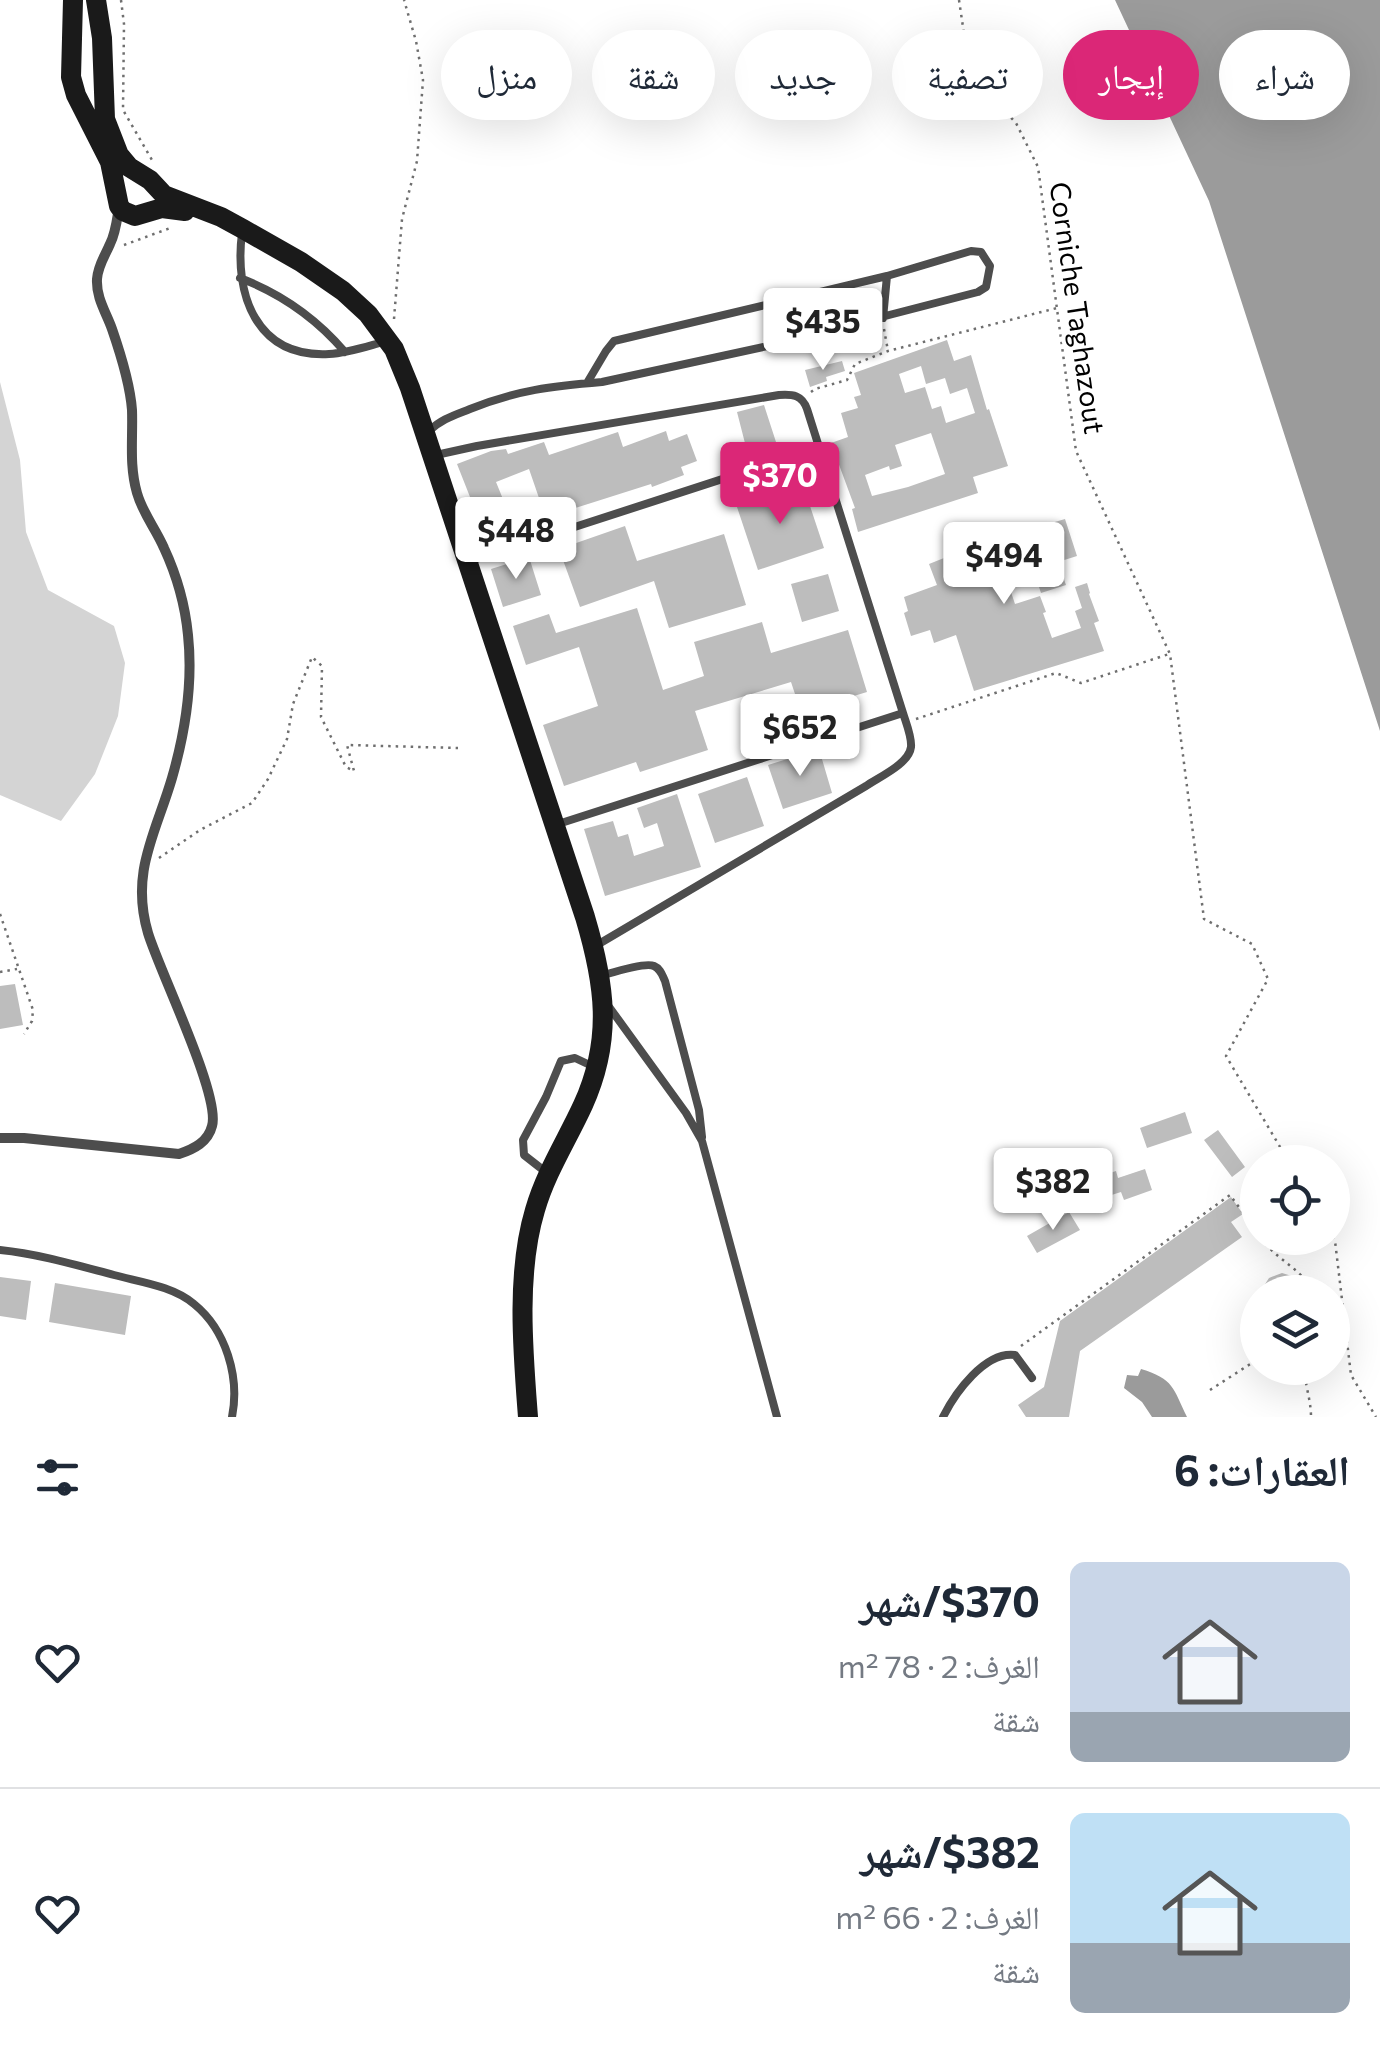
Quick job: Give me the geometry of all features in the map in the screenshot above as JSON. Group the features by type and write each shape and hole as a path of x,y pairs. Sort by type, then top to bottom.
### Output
{"street":[{"path":"72,0 71,77 76,95 110,162 140,194 171,208 222,218 302,262 391,330 554,825 593,947 604,1001 604,1022 596,1068 584,1104 533,1213 524,1281 523,1352 528,1417"},
{"path":"0,1138 179,1154 199,1146 212,1130 213,1108 148,932 142,884 146,850 183,732 189,639 182,593 163,545 142,510 131,466 128,382 100,302 97,282 99,265 115,246 140,194 105,120 102,38 96,0"},
{"path":"115,246 140,194"}],"lane":[{"path":"242,229 240,278 252,312 272,338 298,352 322,354 345,352 391,330"},
{"path":"426,434 439,422 494,400 545,386 602,382 777,344 978,292 986,287 990,266 980,252 971,251 886,276 614,341 587,383"},
{"path":"882,318 886,276"},
{"path":"240,278 290,302 320,325 345,352"},
{"path":"774,304 777,344"},
{"path":"433,456 496,442 794,395 802,399 818,448 904,718 910,753 866,786 593,947"},
{"path":"467,562 818,448"},
{"path":"554,825 904,718"},
{"path":"600,976 653,966 665,981 699,1110 702,1141 777,1417"},
{"path":"604,1001 702,1141"},
{"path":"548,1174 524,1154 523,1140 561,1061 575,1058 596,1068"},
{"path":"0,1250 33,1254 165,1289 194,1303 228,1353 233,1379 232,1417"},
{"path":"943,1417 954,1396 993,1361 1012,1353 1032,1378"}],"path":[{"path":"121,0 124,110 140,194"},
{"path":"391,330 402,220 416,160 423,80 404,0"},
{"name":"Corniche Taghazout","path":"959,0 970,74 1016,123 1038,167 1076,451 1170,654 1204,919 1252,944 1268,979 1226,1056 1278,1145"},
{"path":"115,246 172,227"},
{"path":"802,399 815,389 847,380 855,364 888,350 1057,308"},
{"path":"882,318 888,350"},
{"path":"904,718 1056,673 1081,683 1170,654"},
{"path":"144,865 252,803 287,739 293,704 312,657 322,666 320,717 346,767 354,771 347,746 458,748"},
{"path":"0,914 33,1010 24,1034"},
{"path":"0,972 18,969"},
{"path":"1012,1353 1230,1195 1240,1209"},
{"path":"1277,1255 1301,1275"},
{"path":"1350,1368 1376,1417"},
{"path":"1210,1390 1240,1371"},
{"path":"1306,1385 1311,1417"}],"shaded area":[{"path":"1115,0 1380,0 1380,731 1209,201 1171,120 1199,120 1199,30 1129,30"},
{"path":"0,382 20,460 26,532 48,590 114,626 125,663 118,716 95,774 61,821 0,795"},
{"path":"1141,1369 1171,1386 1187,1417 1152,1417 1142,1402 1124,1388 1127,1375 1138,1376"}],"building":[{"path":"947,340 954,361 971,355 1008,466 973,477 978,493 858,532 852,509 855,508 831,443 848,437 841,413 858,408 854,397 861,395 854,373","holes":["921,366 926,384 945,378 950,394 967,388 975,413 946,423 941,406 932,409 925,387 905,393 899,374","931,433 945,474 872,496 865,475 889,466 890,470 902,466 895,445"]},
{"path":"842,361 845,371 810,387 805,370"},
{"path":"764,405 776,442 747,451 737,412"},
{"path":"666,431 669,441 687,434 697,461 681,467 684,475 652,487 651,484 525,524 524,520 485,535 457,464 491,451 506,449 508,454 544,442 549,455 618,432 623,447","holes":["529,469 539,498 507,509 496,482"]},
{"path":"803,485 824,548 758,570 737,507"},
{"path":"1065,519 1077,556 1058,562 1066,585 1041,593 1030,560 1003,568 1015,604 1040,596 1052,638 1081,628 1075,611 1082,608 1075,587 1087,583 1104,651 974,691 956,635 934,643 930,630 911,636 904,597 937,585 929,564 979,544"},
{"path":"625,526 637,561 724,534 746,605 669,628 654,581 580,607 559,549"},
{"path":"529,557 541,595 503,607 491,569"},
{"path":"828,574 839,611 802,622 791,584"},
{"path":"637,608 663,690 704,676 694,642 762,622 771,653 848,630 867,692 801,712 791,682 695,711 708,750 640,772 636,762 564,786 543,725 598,706 579,647 526,665 513,626 549,614 556,633"},
{"path":"819,749 832,793 783,809 768,765"},
{"path":"747,777 764,826 715,843 698,794"},
{"path":"677,794 701,867 605,896 584,829 613,821 618,837 628,834 634,856 664,846 657,823 644,828 637,808"},
{"path":"15,984 23,1025 0,1029 0,986"},
{"path":"1185,1112 1192,1133 1147,1148 1140,1128"},
{"path":"1218,1130 1240,1160 1240,1171 1232,1177 1204,1140"},
{"path":"1145,1169 1152,1190 1124,1200 1121,1192 1080,1205 1073,1185 1116,1171 1118,1178"},
{"path":"1231,1197 1240,1210 1240,1216 1231,1222 1240,1238 1080,1351 1069,1417 1026,1417 1018,1405 1044,1387 1060,1321"},
{"path":"1069,1212 1080,1230 1037,1253 1027,1236"},
{"path":"0,1277 31,1281 26,1320 0,1316"},
{"path":"55,1283 131,1296 125,1335 49,1322"}]}
